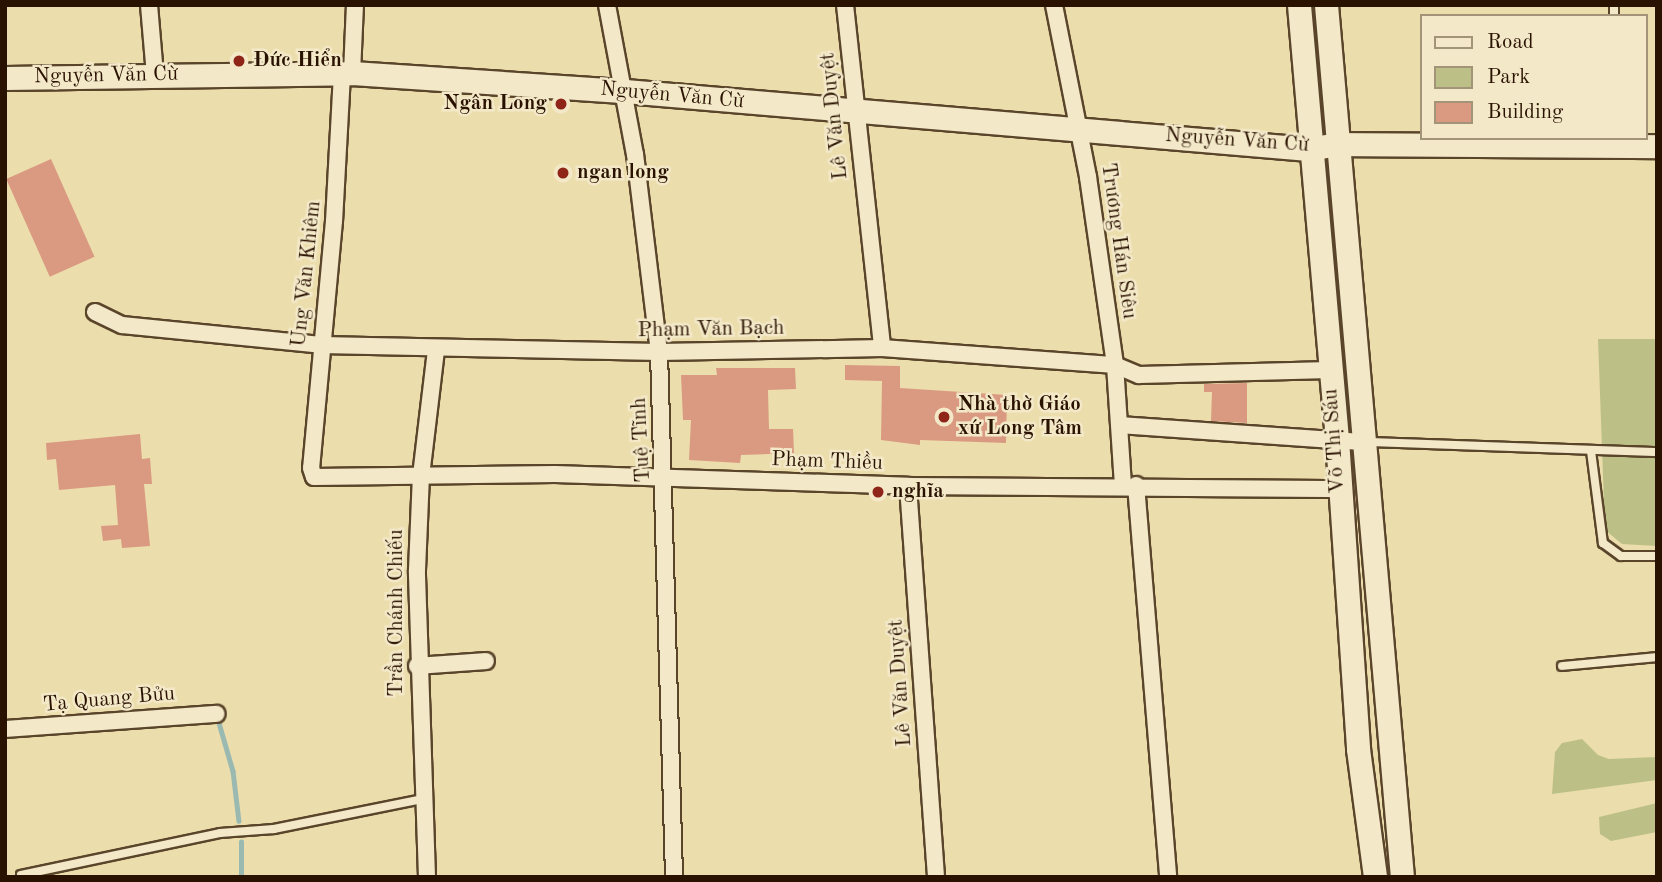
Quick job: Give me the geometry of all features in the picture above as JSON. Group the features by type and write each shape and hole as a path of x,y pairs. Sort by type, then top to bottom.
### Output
{"main road":[{"name":"Võ Thị Sáu","path":"1299,5 1309,149 1337,439 1338,489 1358,748 1375,877"},
{"name":"Võ Thị Sáu","path":"1326,5 1402,877"},
{"name":"Nguyễn Văn Cừ","path":"5,78 347,74 625,91 1309,149 1337,144 1602,142 1657,146"}],"street":[{"path":"149,5 155,75"},
{"name":"Ung Văn Khiêm","path":"314,477 321,345 355,5"},
{"name":"Tuệ Tĩnh","path":"607,5 625,91 659,352 665,477 674,877"},
{"name":"Lê Văn Duyệt","path":"845,5 882,348"},
{"name":"Trương Hán Siêu","path":"1054,5 1075,129 1088,177 1115,365 1130,485 1168,877"},
{"name":"Phạm Văn Bạch","path":"95,312 112,323 321,345 436,350 659,352 882,348 1115,365 1139,375 1330,370"},
{"name":"Trần Chánh Chiếu","path":"427,877 417,666 421,476 436,350"},
{"path":"1121,425 1364,442"},
{"name":"Phạm Thiều","path":"314,477 665,477 908,486 1130,485 1338,489"},
{"name":"Lê Văn Duyệt","path":"908,486 936,877"},
{"path":"417,666 486,661"},
{"name":"Tạ Quang Bửu","path":"5,729 216,714"}],"lane":[{"path":"1364,442 1657,452"},
{"path":"1591,451 1603,543 1621,556 1657,556"},
{"path":"1562,666 1657,657"},
{"path":"22,875 220,833 274,829 423,799"}],"green space":[{"path":"1598,339 1657,339 1657,546 1622,544 1605,530"},
{"path":"1582,739 1598,755 1609,759 1657,757 1657,780 1552,794 1555,752 1562,743"},
{"path":"1657,803 1657,832 1611,841 1600,834 1599,817"}],"building":[{"path":"51,159 95,257 50,277 6,179"},
{"name":"Nhà thờ Giáo xứ Long Tâm","path":"845,365 900,366 900,388 1007,395 1006,443 920,440 920,445 881,440 882,381 845,380"},
{"path":"716,368 795,368 796,389 768,390 769,429 793,429 794,453 741,455 740,463 689,460 691,420 683,420 681,375 717,375"},
{"path":"1247,383 1247,423 1211,421 1212,392 1204,392 1204,384"},
{"path":"140,434 142,459 150,458 152,484 144,484 150,546 122,548 121,539 103,541 101,526 118,525 115,485 59,490 56,459 47,460 46,443"}],"waterway":[{"path":"217,716 233,771 239,821"},
{"path":"241,842 241,877"}],"place":[{"name":"Đức Hiển","path":"239,61"},
{"name":"Ngân Long","path":"561,104"},
{"name":"ngan long","path":"563,173"},
{"name":"Nhà thờ Giáo xứ Long Tâm","path":"944,417"},
{"name":"nghĩa","path":"878,492"}]}
